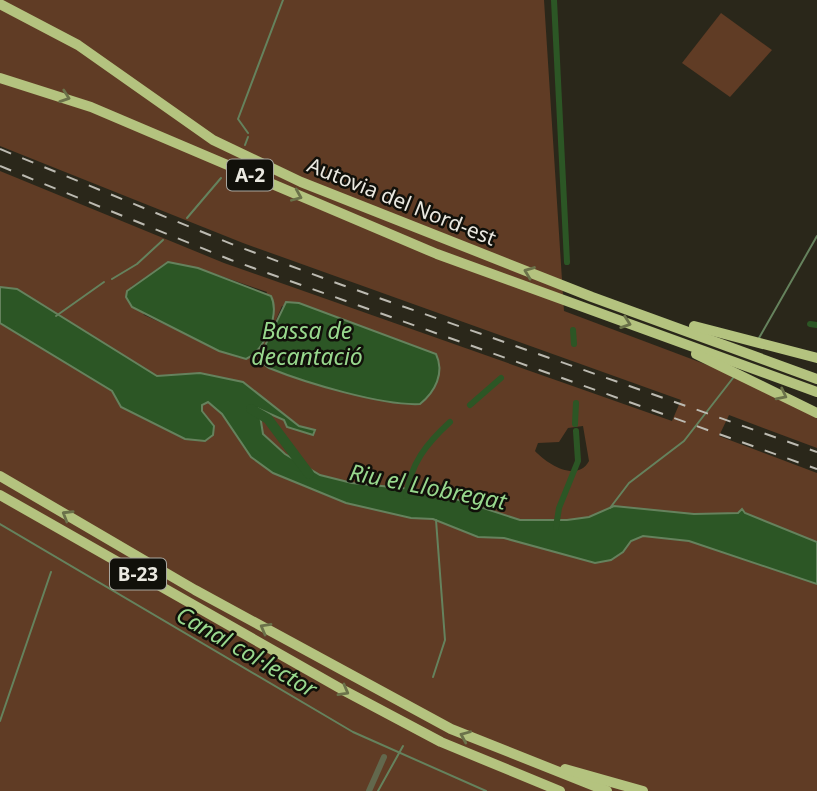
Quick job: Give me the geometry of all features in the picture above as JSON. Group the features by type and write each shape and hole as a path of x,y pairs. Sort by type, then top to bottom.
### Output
{"highway":[{"name":"Autovia del Nord-est","path":"0,4 49,27 181,120 247,157 392,220 644,314 736,343 760,357 817,379"},
{"name":"Autovia del Nord-est","path":"0,78 91,107 437,254 676,341 685,349 724,362"},
{"path":"736,343 767,346 817,358"},
{"path":"724,362 754,368 817,392"},
{"path":"724,362 747,378 817,413"},
{"name":"B-23","path":"0,476 366,685 451,729 607,791"},
{"name":"B-23","path":"0,495 343,690 441,742 560,791"},
{"path":"528,761 643,791"}],"street":[{"path":"369,791 384,757"}],"shaded area":[{"path":"0,0 544,0 564,311 718,369 817,416 817,448 729,415 719,436 817,473 817,542 745,513 694,514 614,506 589,517 520,520 432,491 352,483 320,475 285,454 263,434 259,408 284,420 287,427 314,430 299,426 243,382 200,373 157,376 17,289 0,287 0,171 224,263 672,421 681,400 243,243 0,146","holes":["167,262 198,268 267,292 239,358 144,315 131,287","282,306 363,327 436,354 437,379 431,393 353,393 269,368 262,363 262,352","583,426 589,461 577,471 554,466 535,451 538,443 559,442 568,428"]},
{"path":"721,13 772,50 730,97 682,63"},
{"path":"0,323 112,391 121,407 185,439 214,426 202,411 202,405 208,401 222,414 251,457 273,473 346,503 411,518 433,519 478,537 504,538 595,563 623,552 631,541 643,536 689,541 817,584 817,791 0,791"}],"water":[{"path":"168,262 198,268 271,296 274,312 269,331 253,354 246,359 219,351 132,307 126,297 127,291"},
{"path":"0,287 17,289 157,376 200,373 243,382 299,426 315,430 313,435 287,427 284,420 259,409 263,434 285,454 320,475 352,483 431,491 520,520 589,517 614,506 694,514 738,513 742,509 745,513 817,542 817,584 689,541 643,536 631,541 623,552 611,560 595,563 504,538 478,537 433,519 411,518 346,503 273,473 251,457 222,414 208,402 202,405 202,411 214,426 213,435 205,441 185,439 121,407 112,391 0,323"},
{"name":"Bassa de decantació","path":"286,302 299,303 436,354 439,375 434,388 420,404 404,404 344,392 269,368 262,363 262,352"}],"waterway":[{"path":"248,133 238,119 283,0"},
{"path":"554,0 567,262"},
{"path":"245,145 248,137"},
{"path":"187,218 221,178"},
{"path":"759,338 817,236"},
{"path":"112,279 137,264 163,240"},
{"path":"56,316 104,282"},
{"path":"810,324 817,325"},
{"path":"573,330 574,344"},
{"path":"470,405 501,378"},
{"path":"610,508 629,483 684,441 733,378"},
{"path":"575,424 576,403"},
{"name":"Riu el Llobregat","path":"251,409 268,419 309,474"},
{"path":"406,496 408,484 421,455 450,422"},
{"path":"556,527 559,508 578,461 576,431"},
{"path":"433,677 445,640 436,520"},
{"name":"Canal col·lector","path":"0,524 353,732 486,791"},
{"path":"0,721 51,572"},
{"path":"378,791 403,746"}],"railway":[{"path":"0,149 234,245 817,452"},
{"path":"0,166 231,260 817,469"}]}
